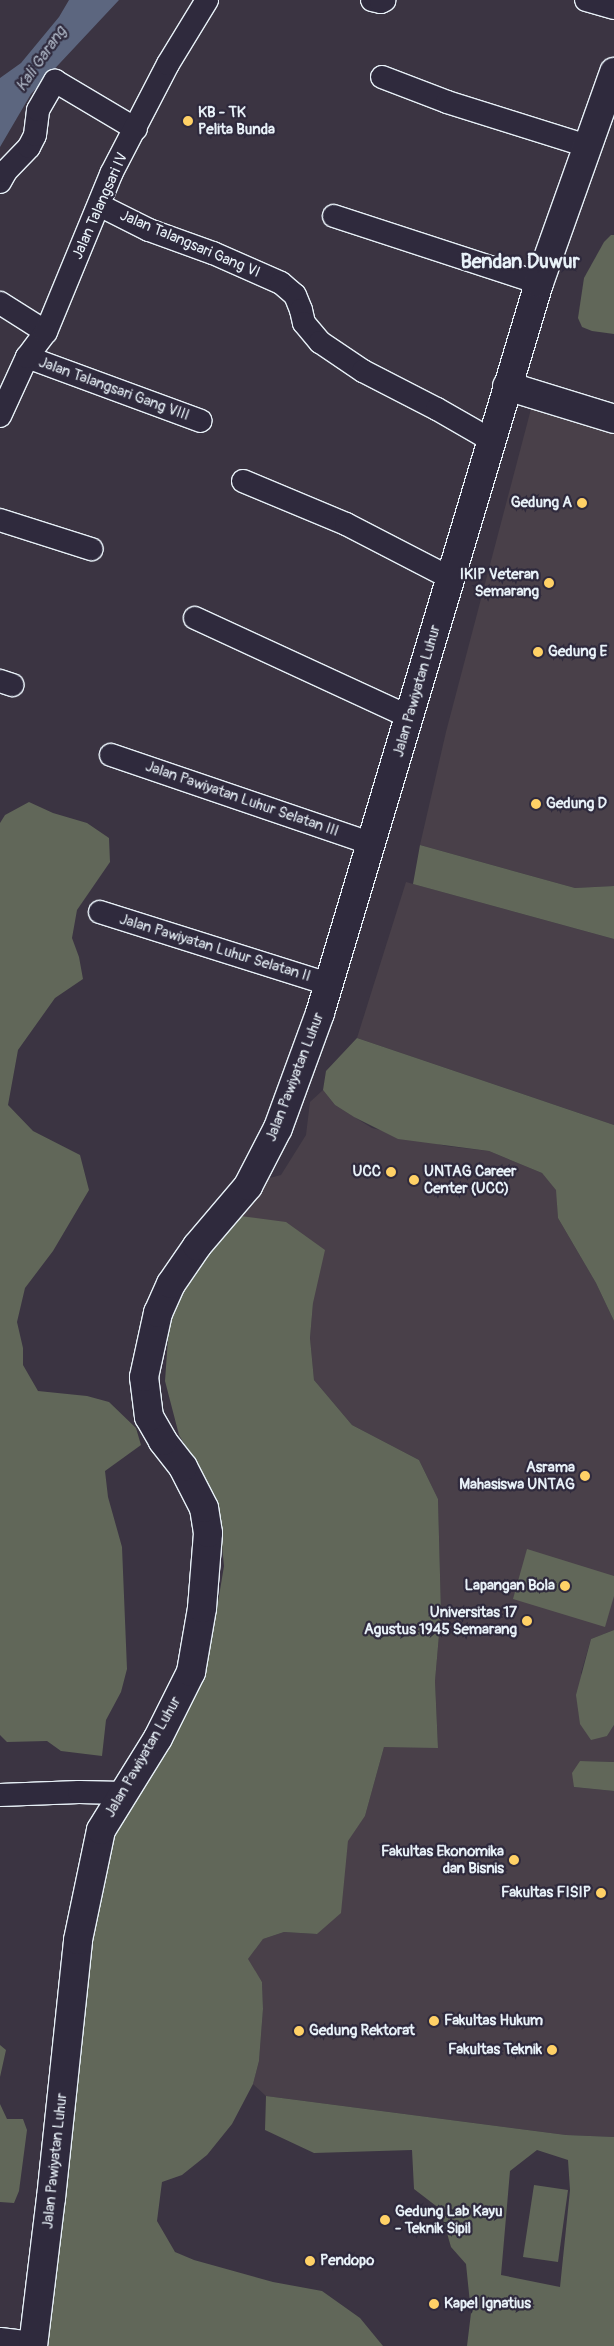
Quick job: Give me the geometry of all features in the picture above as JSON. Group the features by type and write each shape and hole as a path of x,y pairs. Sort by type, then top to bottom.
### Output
{"main road":[{"name":"Jalan Pawiyatan Luhur","path":"33,2345 51,2198 78,1940 100,1830 158,1738 191,1672 202,1608 208,1532 204,1508 182,1467 163,1441 149,1417 144,1377 158,1313 171,1284 197,1246 248,1186 278,1128 328,984 372,844 539,283 614,72"},
{"path":"507,386 614,419"}],"street":[{"name":"Jalan Talangsari IV","path":"0,416 27,357 46,332 111,174 168,64 207,0"},
{"path":"586,0 614,8"},
{"path":"382,77 447,102 587,146"},
{"path":"0,182 6,171 29,147 35,135 38,110 55,81 136,128"},
{"name":"Jalan Talangsari Gang VI","path":"98,205 149,230 220,256 281,283 295,296 304,323 320,342 363,371 437,408 491,440"},
{"path":"334,216 539,283"},
{"path":"0,303 46,332"},
{"name":"Jalan Talangsari Gang VIII","path":"27,357 201,421"},
{"path":"243,481 346,524 450,578"},
{"path":"0,520 92,549"},
{"path":"195,618 409,717"},
{"name":"Jalan Pawiyatan Luhur Selatan III","path":"111,755 372,844"},
{"name":"Jalan Pawiyatan Luhur Selatan II","path":"100,912 328,984"},
{"path":"0,1795 79,1792 124,1793"},
{"path":"0,2339 33,2345"}],"shaded area":[{"name":"IKIP Veteran Semarang","path":"536,390 614,413 614,886 575,888 420,845 446,732"},
{"path":"406,882 614,939 614,1125 357,1038"},
{"name":"Universitas 17 Agustus 1945 Semarang","path":"323,1090 335,1105 372,1128 446,1146 489,1151 542,1173 557,1190 558,1218 596,1283 614,1321 614,1630 591,1639 581,1673 607,1736 614,1725 614,1762 580,1761 574,1787 614,1791 614,2137 566,2135 266,2096 253,2084 259,2061 263,2009 262,1982 247,1960 263,1939 284,1932 317,1934 344,1869 348,1840 365,1816 384,1747 438,1747 435,1681 441,1612 438,1499 419,1460 352,1425 314,1380 310,1338 313,1303 232,1215 262,1180 281,1175 306,1135 310,1102"}],"green space":[{"path":"611,235 614,235 614,334 592,331 582,327 578,318 584,278 604,242"},
{"path":"29,802 53,813 87,823 109,838 110,862 77,910 72,938 79,957 83,979 55,998 18,1050 8,1105 33,1131 80,1155 89,1190 53,1251 25,1288 17,1322 23,1348 23,1365 38,1391 87,1396 109,1402 136,1428 141,1445 105,1471 108,1497 122,1547 127,1669 121,1692 106,1720 102,1756 61,1751 47,1741 7,1742 0,1735 0,823 5,815"},
{"path":"420,845 575,888 614,886 614,939 413,884"},
{"path":"357,1038 614,1125 614,1321 596,1283 558,1218 556,1190 542,1173 489,1151 398,1139 354,1117 335,1105 323,1090 326,1071"},
{"path":"232,1215 286,1222 325,1250 313,1303 310,1338 314,1380 352,1425 419,1460 438,1499 441,1612 435,1681 438,1748 384,1747 365,1816 348,1841 341,1913 317,1934 284,1932 263,1939 248,1959 262,1982 263,2009 259,2061 253,2084 232,2124 207,2155 182,2175 162,2182 157,2221 175,2252 194,2260 273,2282 322,2291 360,2318 383,2346 25,2346 54,2073 114,1825 179,1694 212,1638 224,1566 219,1515 199,1469 179,1435 165,1381 169,1324 197,1253"},
{"name":"Lapangan Bola","path":"527,1549 614,1576 614,1596 605,1627 513,1599"},
{"path":"614,1630 614,1725 607,1736 591,1740 580,1724 576,1695 591,1639"},
{"path":"580,1761 614,1762 614,1791 574,1787 572,1773"},
{"path":"0,2045 6,2050 0,2077"},
{"path":"266,2096 566,2135 614,2137 614,2346 467,2346 471,2313 466,2264 451,2247 440,2209 414,2189 412,2150 314,2153 265,2130","holes":["537,2150 568,2160 570,2190 560,2287 501,2275 510,2171"]},
{"path":"0,2104 7,2119 23,2119 27,2130 19,2191 14,2203 0,2202"},
{"path":"534,2185 568,2190 558,2262 523,2257"}],"water":[{"name":"Kali Garang","path":"69,0 119,0 31,94 0,147 0,78 21,63 59,17"}],"place":[{"name":"KB - TK Pelita Bunda","path":"188,121"},
{"name":"Gedung A","path":"582,503"},
{"name":"IKIP Veteran Semarang","path":"549,583"},
{"name":"Gedung E","path":"538,652"},
{"name":"Gedung D","path":"536,804"},
{"name":"UCC","path":"391,1172"},
{"name":"UNTAG Career Center (UCC)","path":"414,1180"},
{"name":"Asrama Mahasiswa UNTAG","path":"585,1476"},
{"name":"Lapangan Bola","path":"565,1586"},
{"name":"Universitas 17 Agustus 1945 Semarang","path":"527,1621"},
{"name":"Fakultas Ekonomika dan Bisnis","path":"514,1860"},
{"name":"Fakultas FISIP","path":"601,1893"},
{"name":"Fakultas Hukum","path":"434,2021"},
{"name":"Gedung Rektorat","path":"299,2031"},
{"name":"Fakultas Teknik","path":"552,2050"},
{"name":"Gedung Lab Kayu - Teknik Sipil","path":"385,2220"},
{"name":"Pendopo","path":"310,2261"},
{"name":"Kapel Ignatius","path":"434,2304"}],"district":[{"name":"Bendan Duwur","path":"520,261"}]}
